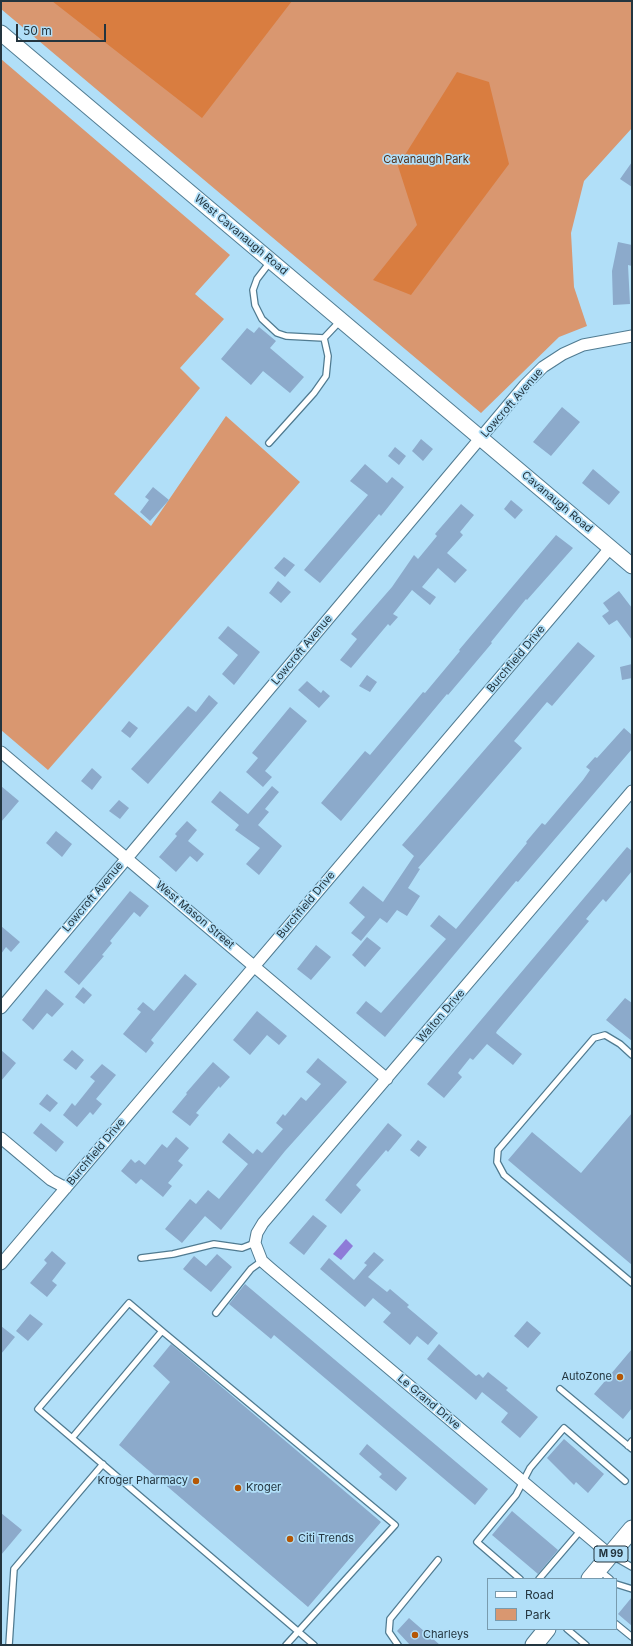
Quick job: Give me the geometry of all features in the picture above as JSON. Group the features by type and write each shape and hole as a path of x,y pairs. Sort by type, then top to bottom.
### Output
{"main road":[{"name":"M 99","path":"599,1576 610,1555 632,1530"},
{"path":"534,1645 546,1630"}],"street":[{"name":"West Cavanaugh Road","path":"1,33 272,260 480,438"},
{"name":"Lowcroft Avenue","path":"1,1008 126,857 525,385 543,367 556,358 583,345 632,336"},
{"name":"Cavanaugh Road","path":"480,438 632,566"},
{"name":"Burchfield Drive","path":"1,1264 611,547"},
{"name":"West Mason Street","path":"1,753 387,1079"},
{"name":"Walton Drive","path":"255,1243 257,1233 263,1223 632,792"},
{"path":"1,1138 51,1180 66,1188"},
{"name":"Le Grand Drive","path":"255,1243 262,1261 610,1555"}],"lane":[{"path":"272,260 260,275 253,290 255,305 262,319 277,333 286,336 324,338"},
{"path":"324,338 341,319"},
{"path":"269,443 314,393 326,376 328,356 324,338"},
{"path":"632,1056 620,1044 605,1035 594,1038 498,1150 497,1162 504,1175 632,1283"},
{"path":"141,1258 173,1254 214,1244 242,1248 255,1243"},
{"path":"216,1313 251,1269 262,1261"},
{"path":"286,1645 299,1631 395,1525 129,1303 38,1409 299,1631 314,1645"},
{"path":"72,1438 162,1331"},
{"path":"560,1389 631,1445"},
{"path":"519,1578 477,1542 516,1494 530,1468 564,1428 625,1481"},
{"path":"9,1645 14,1569 103,1464"},
{"path":"540,1578 582,1530"},
{"path":"610,1555 632,1567"},
{"path":"398,1645 389,1632 390,1619 438,1560"},
{"path":"617,1584 632,1589"},
{"path":"617,1625 632,1637"},
{"path":"568,1630 586,1645"}],"green space":[{"name":"Cavanaugh Park","path":"1,1 632,1 632,128 584,181 571,233 574,287 587,326 559,337 481,413 1,9"},
{"path":"52,1 292,1 202,118"},
{"path":"1,59 230,255 195,294 224,319 180,368 200,388 114,494 151,526 226,416 300,482 48,770 1,730"},
{"path":"457,72 489,82 509,164 411,295 373,280 417,225 398,166"}],"shaded area":[{"path":"346,1239 353,1246 341,1260 333,1254"}],"building":[{"path":"632,162 632,187 620,179"},
{"path":"618,242 632,245 632,266 628,265 630,304 613,305 612,271"},
{"path":"259,327 276,341 270,348 304,377 290,393 263,371 251,385 221,359 247,328 254,333"},
{"path":"562,407 580,422 551,456 533,442"},
{"path":"421,439 433,449 423,461 412,451"},
{"path":"395,447 406,456 399,465 388,456"},
{"path":"365,464 387,483 392,477 404,487 381,516 379,514 320,583 304,570 368,495 350,481"},
{"path":"593,469 620,492 609,505 582,483"},
{"path":"153,487 169,500 150,521 140,512 149,500 145,497"},
{"path":"511,500 523,510 515,519 504,509"},
{"path":"461,504 474,515 460,532 463,535 447,553 467,570 455,583 438,568 422,587 436,597 430,605 412,590 393,614 398,617 390,626 388,624 351,668 340,660 357,639 351,634 392,587 414,555 418,559 437,536 435,534"},
{"path":"556,535 573,548 527,600 526,599 491,642 492,643 448,695 447,694 341,821 321,803 365,751 370,755 423,692 425,693 460,651 459,650"},
{"path":"284,557 295,565 285,577 274,568"},
{"path":"278,581 291,592 281,603 269,593"},
{"path":"619,591 632,608 632,640 617,620 609,625 602,616 609,611 603,603"},
{"path":"228,626 260,652 234,685 222,674 238,655 218,638"},
{"path":"578,642 595,656 552,706 547,702 514,741 522,748 418,868 420,869 408,888 420,896 407,916 397,910 387,923 380,918 361,941 351,933 365,917 349,903 363,886 383,902 414,856 402,845"},
{"path":"632,664 632,678 622,680 620,667"},
{"path":"367,675 377,682 370,692 359,686"},
{"path":"307,681 321,693 323,690 330,696 319,708 298,690"},
{"path":"209,695 218,703 148,784 131,769 188,706 196,712"},
{"path":"290,707 307,721 265,771 272,777 263,787 246,772 258,758 252,753"},
{"path":"129,721 138,728 130,738 121,731"},
{"path":"624,728 632,735 632,749 518,882 516,881 385,1037 356,1013 366,1001 381,1013 446,939 430,926 439,915 456,929 542,823 545,825 583,780 590,770 586,767 595,757 597,758"},
{"path":"92,768 102,777 92,790 81,781"},
{"path":"1,786 19,801 1,822"},
{"path":"272,786 279,792 265,809 269,812 258,825 282,846 259,875 246,864 260,848 235,830 239,825 211,802 220,791 248,814"},
{"path":"119,800 129,808 120,819 109,811"},
{"path":"187,821 197,830 188,841 204,854 197,862 190,856 176,872 159,857 177,836 175,834"},
{"path":"56,831 72,844 62,857 46,843"},
{"path":"627,847 632,851 632,871 606,902 603,899 586,919 589,921 497,1031 496,1033 522,1054 513,1065 487,1044 473,1060 470,1058 458,1073 462,1077 444,1098 427,1084"},
{"path":"130,891 149,906 140,917 134,912 110,941 112,943 102,955 104,956 79,985 64,972"},
{"path":"1,926 20,942 11,952 6,947 1,954"},
{"path":"367,937 381,948 365,967 352,955"},
{"path":"316,945 331,957 311,980 297,969"},
{"path":"185,974 197,984 151,1040 154,1043 146,1053 123,1034 141,1012 137,1009 143,1002 154,1011"},
{"path":"83,987 92,995 84,1004 75,997"},
{"path":"46,989 64,1004 52,1017 47,1013 33,1030 22,1020"},
{"path":"625,998 632,1003 632,1041 606,1020"},
{"path":"257,1011 287,1036 279,1045 267,1035 250,1055 233,1040"},
{"path":"1,1050 16,1063 1,1081"},
{"path":"72,1050 84,1060 76,1070 63,1060"},
{"path":"318,1058 347,1082 285,1151 221,1230 205,1216 182,1243 165,1229 190,1199 196,1204 208,1190 219,1199 248,1164 222,1142 229,1133 253,1154 257,1149 262,1153 283,1129 276,1123 283,1114 285,1116 301,1097 306,1101 321,1084 306,1072"},
{"path":"213,1062 230,1077 220,1088 219,1086 196,1113 199,1115 190,1126 172,1112 187,1094 186,1093"},
{"path":"102,1064 116,1075 96,1099 102,1104 93,1115 90,1112 77,1127 63,1115 72,1103 75,1106 95,1081 90,1077"},
{"path":"47,1094 58,1103 50,1112 39,1104"},
{"path":"632,1113 632,1265 508,1160 532,1132 581,1173"},
{"path":"41,1123 64,1142 56,1152 33,1133"},
{"path":"388,1123 402,1135 388,1152 386,1150 356,1185 361,1190 341,1214 325,1200"},
{"path":"176,1137 189,1148 178,1161 183,1165 168,1183 172,1186 163,1197 141,1179 136,1184 121,1171 131,1159 135,1163 139,1160 145,1165 162,1144 167,1148"},
{"path":"418,1140 427,1147 419,1157 410,1150"},
{"path":"313,1215 327,1226 304,1255 289,1243"},
{"path":"52,1251 66,1263 52,1281 57,1285 47,1297 30,1283 47,1263 44,1260"},
{"path":"374,1252 384,1260 368,1277 387,1292 390,1289 409,1305 407,1307 438,1333 428,1345 417,1336 410,1345 383,1322 391,1313 373,1298 365,1307 320,1269 329,1258 354,1280 367,1265 364,1263"},
{"path":"217,1254 232,1267 211,1292 183,1269 194,1256 206,1266"},
{"path":"245,1284 488,1489 475,1505 274,1335 271,1339 229,1304"},
{"path":"30,1314 43,1324 28,1341 16,1331"},
{"path":"527,1321 541,1333 528,1348 514,1336"},
{"path":"1,1326 15,1337 1,1354"},
{"path":"171,1344 381,1522 308,1607 119,1445 170,1382 153,1366"},
{"path":"439,1344 476,1376 479,1374 483,1378 488,1372 508,1388 506,1390 538,1417 520,1438 501,1422 508,1413 482,1392 476,1400 427,1359"},
{"name":"AutoZone","path":"632,1349 632,1408 623,1419 594,1394"},
{"path":"564,1439 604,1474 588,1493 576,1482 574,1485 547,1458"},
{"path":"367,1444 407,1478 396,1491 379,1477 382,1474 359,1454"},
{"path":"512,1511 558,1550 538,1574 492,1535"},
{"path":"1,1513 22,1530 1,1555"},
{"path":"632,1597 632,1626 618,1614"},
{"name":"Charleys","path":"409,1618 440,1645 410,1645 397,1631"}],"place":[{"name":"AutoZone","path":"620,1377"},
{"name":"Kroger Pharmacy","path":"196,1481"},
{"name":"Kroger","path":"238,1488"},
{"name":"Citi Trends","path":"290,1539"},
{"name":"Charleys","path":"415,1635"}]}
